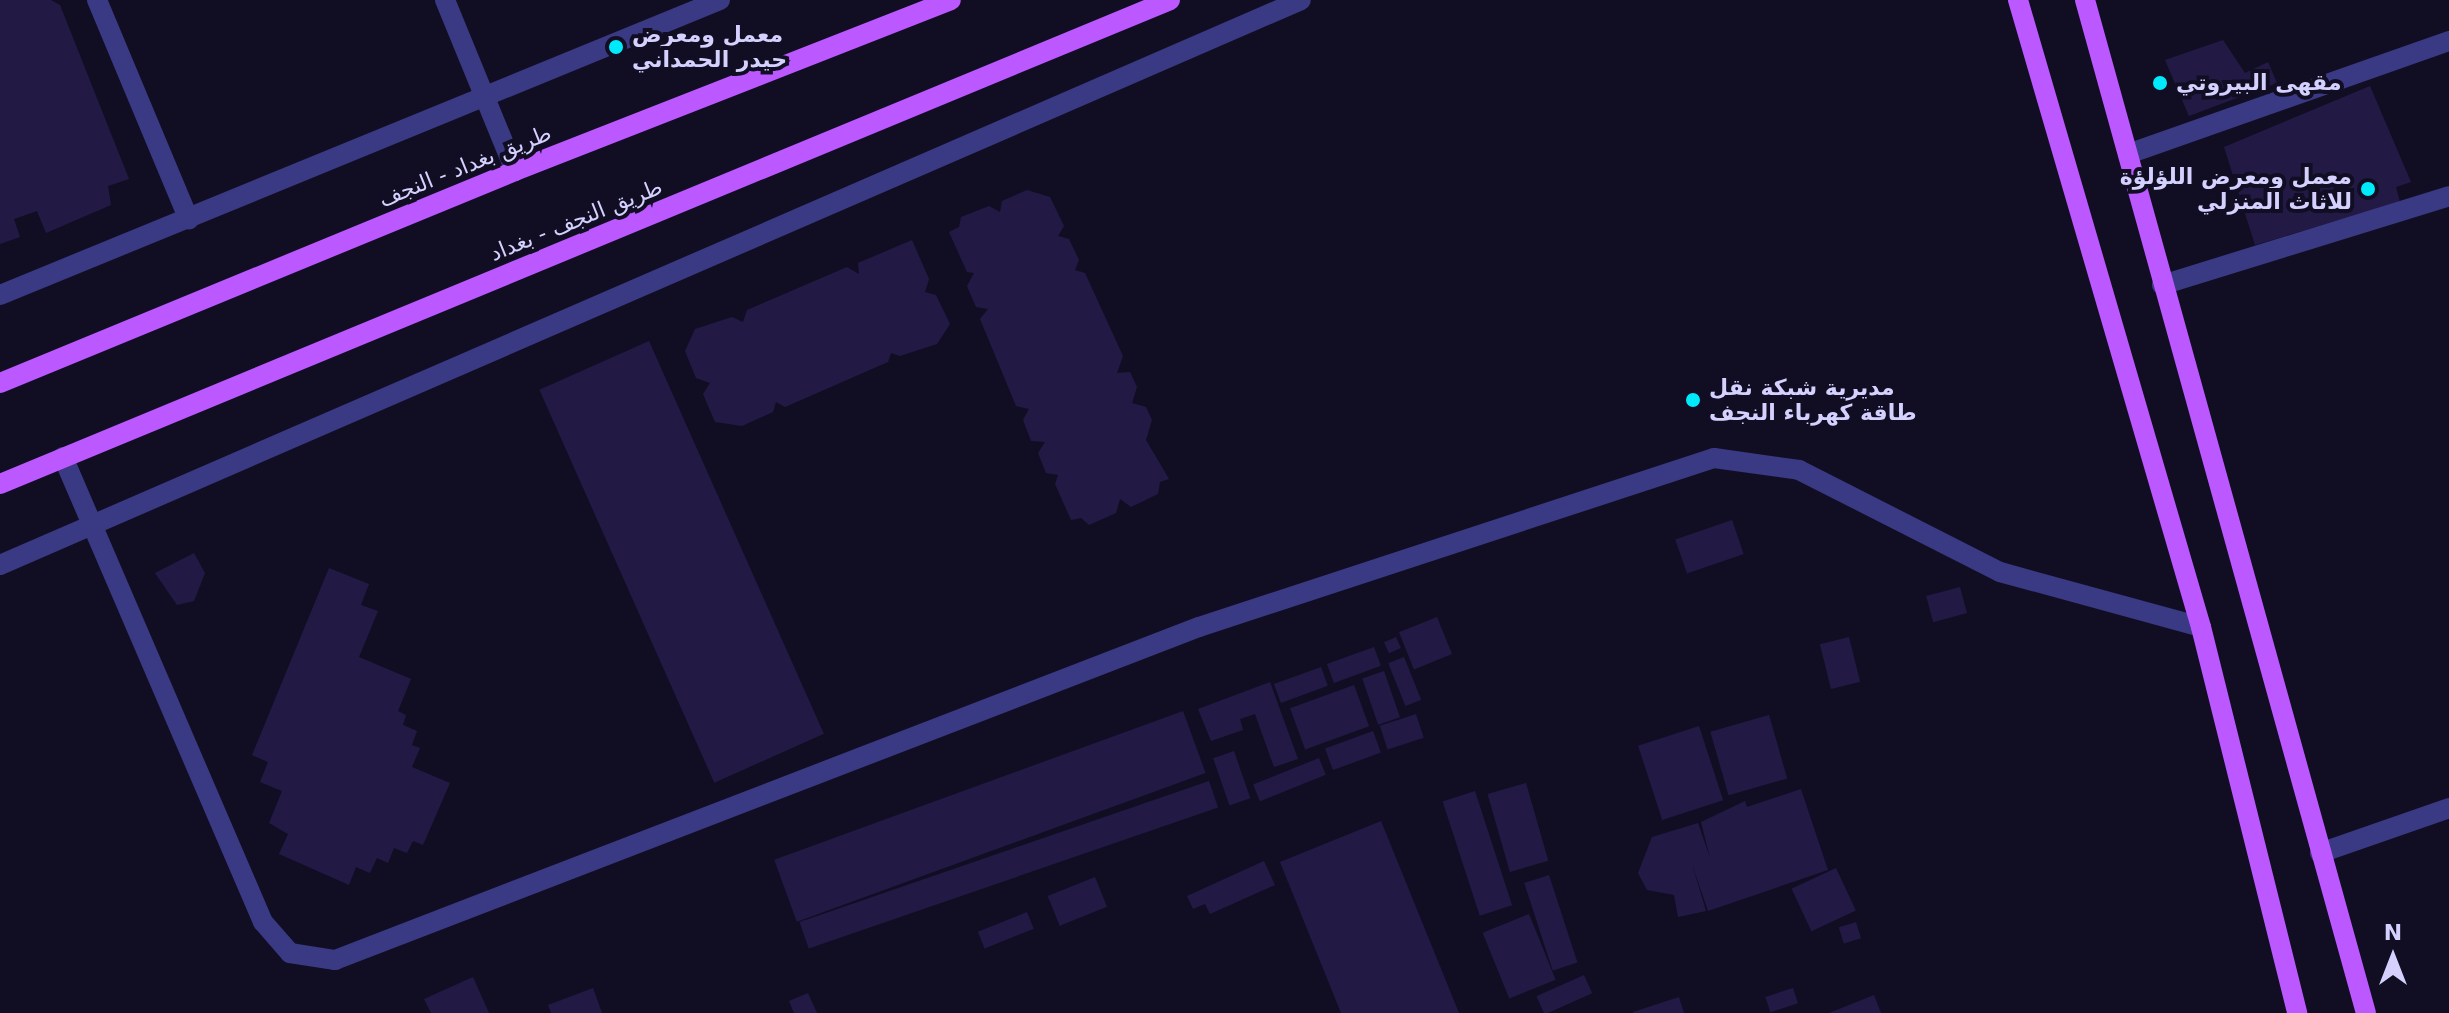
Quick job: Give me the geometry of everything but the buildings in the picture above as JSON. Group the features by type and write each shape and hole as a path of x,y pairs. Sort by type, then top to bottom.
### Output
{"main road":[{"name":"طريق بغداد - النجف","path":"0,383 515,171 951,0"},
{"name":"طريق النجف - بغداد","path":"0,484 1170,0"},
{"path":"2018,0 2201,627 2297,1013"},
{"path":"2085,0 2366,1013"}],"street":[{"path":"97,0 189,220"},
{"path":"445,0 482,99 515,171"},
{"path":"0,295 720,0"},
{"path":"0,565 1301,0"},
{"path":"2128,154 2449,41"},
{"path":"2162,285 2449,196"},
{"path":"63,457 263,922 290,953 335,960 1199,627 1714,458 1799,470 2000,572 2201,627"},
{"path":"2320,853 2449,808"}],"place":[{"name":"معمل ومعرض حيدر الحمداني","path":"616,47"},
{"name":"مقهى البيروتي","path":"2160,83"},
{"name":"معمل ومعرض اللؤلؤة للاثاث المنزلي","path":"2368,189"},
{"name":"مديرية شبكة نقل طاقة كهرباء النجف","path":"1693,400"}]}
